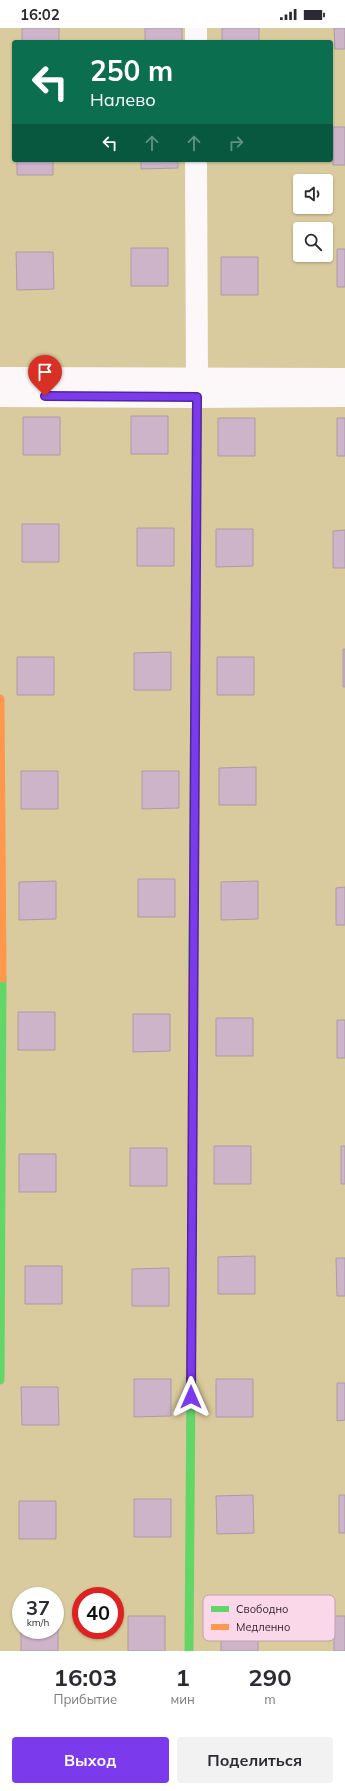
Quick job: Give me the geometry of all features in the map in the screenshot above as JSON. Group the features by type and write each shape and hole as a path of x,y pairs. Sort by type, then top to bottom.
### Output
{"street":[{"path":"196,28 196,40"},
{"path":"189,1651 197,387 196,162"},
{"path":"0,378 197,387 345,396"},
{"path":"0,396 345,380"},
{"path":"0,699 2,1044 0,1380"}],"shaded area":[{"path":"0,28 345,28 345,1651 0,1651"}],"building":[{"path":"22,28 59,28 59,40 22,40"},
{"path":"145,28 182,28 182,40 145,40"},
{"path":"222,28 259,28 259,40 222,40"},
{"path":"334,28 345,28 345,49 335,49"},
{"path":"333,127 345,127 345,165 333,165"},
{"path":"17,162 53,162 53,175 17,175"},
{"path":"141,162 178,162 178,168 141,169"},
{"path":"131,248 168,248 168,286 131,286"},
{"path":"337,249 345,249 345,287 337,287"},
{"path":"16,252 53,252 54,289 17,290"},
{"path":"221,257 258,257 258,295 221,295"},
{"path":"131,416 168,416 168,454 131,454"},
{"path":"23,417 60,417 60,455 23,455"},
{"path":"218,418 255,418 255,456 218,456"},
{"path":"337,418 345,418 345,456 337,456"},
{"path":"22,524 59,524 59,562 22,562"},
{"path":"137,528 174,528 174,566 137,566"},
{"path":"216,529 253,529 253,566 216,567"},
{"path":"345,530 345,568 333,568 333,531"},
{"path":"343,649 345,649 345,687 343,687"},
{"path":"171,652 171,690 134,690 134,653"},
{"path":"17,657 54,657 54,695 17,695"},
{"path":"217,657 254,657 254,695 217,695"},
{"path":"256,767 256,805 219,805 219,768"},
{"path":"21,771 58,771 58,809 21,809"},
{"path":"142,771 179,771 179,808 142,809"},
{"path":"138,879 175,879 175,917 138,917"},
{"path":"56,881 56,919 19,920 19,882"},
{"path":"258,881 258,919 221,920 221,882"},
{"path":"345,887 345,925 336,925 336,888"},
{"path":"18,1012 55,1012 55,1050 18,1050"},
{"path":"133,1014 170,1014 170,1051 133,1052"},
{"path":"216,1018 253,1018 253,1056 216,1056"},
{"path":"337,1020 345,1020 345,1058 337,1058"},
{"path":"214,1146 251,1146 251,1184 214,1184"},
{"path":"341,1146 345,1146 345,1184 341,1184"},
{"path":"130,1148 167,1148 167,1186 130,1186"},
{"path":"19,1154 56,1154 56,1192 19,1192"},
{"path":"255,1256 255,1294 218,1294 218,1257"},
{"path":"336,1258 345,1258 345,1296 337,1296"},
{"path":"25,1266 62,1266 62,1304 25,1304"},
{"path":"169,1268 169,1306 132,1306 132,1269"},
{"path":"134,1379 171,1379 171,1416 134,1417"},
{"path":"216,1379 253,1379 253,1417 216,1417"},
{"path":"337,1383 345,1383 345,1420 337,1421"},
{"path":"21,1387 58,1387 59,1425 22,1425"},
{"path":"253,1495 254,1533 217,1534 216,1496"},
{"path":"339,1495 345,1495 345,1533 339,1533"},
{"path":"134,1499 171,1499 171,1537 134,1537"},
{"path":"19,1501 56,1501 56,1539 19,1539"},
{"path":"128,1616 165,1616 165,1651 128,1651"},
{"path":"335,1616 345,1616 345,1651 334,1651"},
{"path":"21,1639 58,1639 58,1651 21,1651"},
{"path":"221,1641 258,1641 258,1651 221,1651"}],"traffic: fast":[{"path":"196,514 197,397"},
{"path":"193,973 195,665"},
{"path":"0,1380 2,978"},
{"path":"189,1651 192,1244"}],"traffic: slow":[{"path":"195,665 196,514"},
{"path":"0,699 2,978"},
{"path":"192,1244 193,973"}],"route":[{"path":"45,396 197,397 191,1397"}]}
